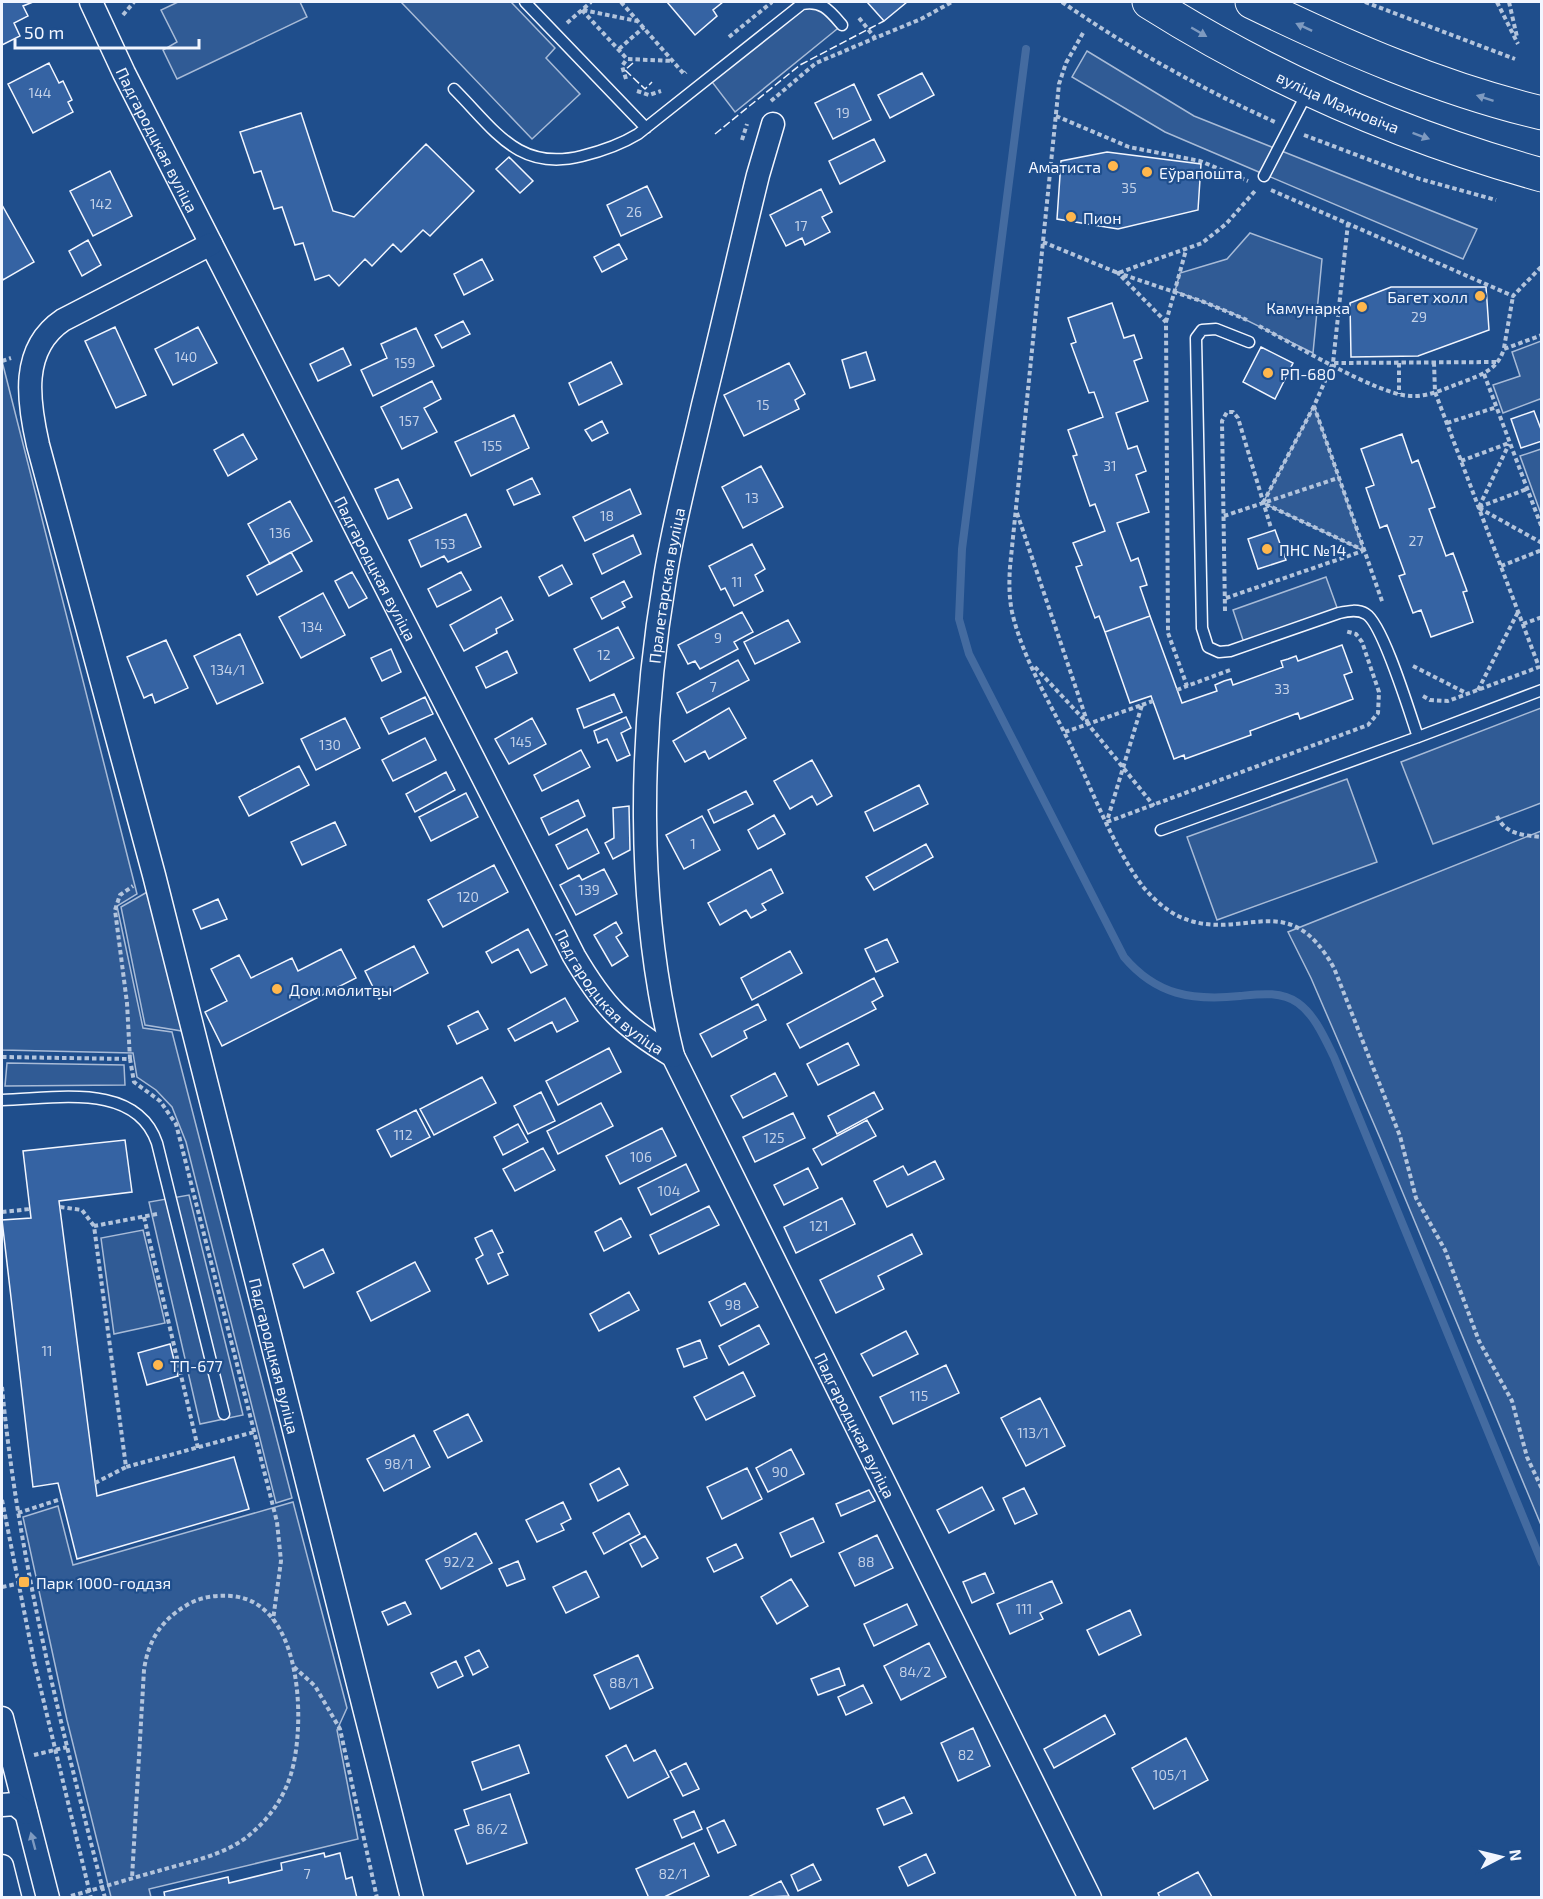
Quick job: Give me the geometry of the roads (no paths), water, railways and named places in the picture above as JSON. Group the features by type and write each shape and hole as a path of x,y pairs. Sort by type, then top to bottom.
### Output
{"main road":[{"name":"вуліца Махновіча","path":"1149,2 1233,51 1308,90 1449,146 1542,175"},
{"path":"1252,2 1317,33 1399,66 1473,94 1542,113"}],"street":[{"name":"Падгародцкая вуліца","path":"94,2 112,50 588,979 623,1023 673,1056 1090,1898"},
{"name":"Пралетарская вуліца","path":"673,1056 660,1002 648,878 647,772 654,658 665,577 678,514 758,175 769,115"},
{"name":"Падгародцкая вуліца","path":"211,244 56,326 37,349 30,379 32,414 38,445 154,875 412,1898"},
{"path":"2,1718 48,1898"},
{"path":"2,1805 15,1804 26,1813"},
{"path":"2,1866 10,1898"}],"lane":[{"path":"526,2 646,128"},
{"path":"454,89 520,152 538,159 567,159 599,151 630,139 802,4 820,3 829,9 842,26"},
{"path":"1264,176 1308,90"},
{"path":"1249,342 1211,328 1202,330 1196,338 1204,642 1213,651 1224,652 1339,613 1353,610 1366,614 1377,625 1418,737"},
{"path":"1161,830 1542,690"},
{"path":"2,1100 103,1099 135,1110 153,1130 224,1414"}],"waterway":[{"path":"1026,49 962,549 959,619 969,654 1124,957 1136,970 1162,987 1191,996 1223,997 1263,994 1285,997 1304,1008 1319,1028 1334,1057 1542,1563"}],"place":[{"name":"Аматиста","path":"1113,166"},
{"name":"Еўрапошта","path":"1147,172"},
{"name":"Пион","path":"1071,217"},
{"name":"Багет холл","path":"1480,296"},
{"name":"Камунарка","path":"1362,307"},
{"name":"РП-680","path":"1268,373"},
{"name":"ПНС №14","path":"1267,549"},
{"name":"Дом молитвы","path":"277,989"},
{"name":"ТП-677","path":"158,1365"},
{"name":"Парк 1000-годдзя","path":"24,1582"}]}
